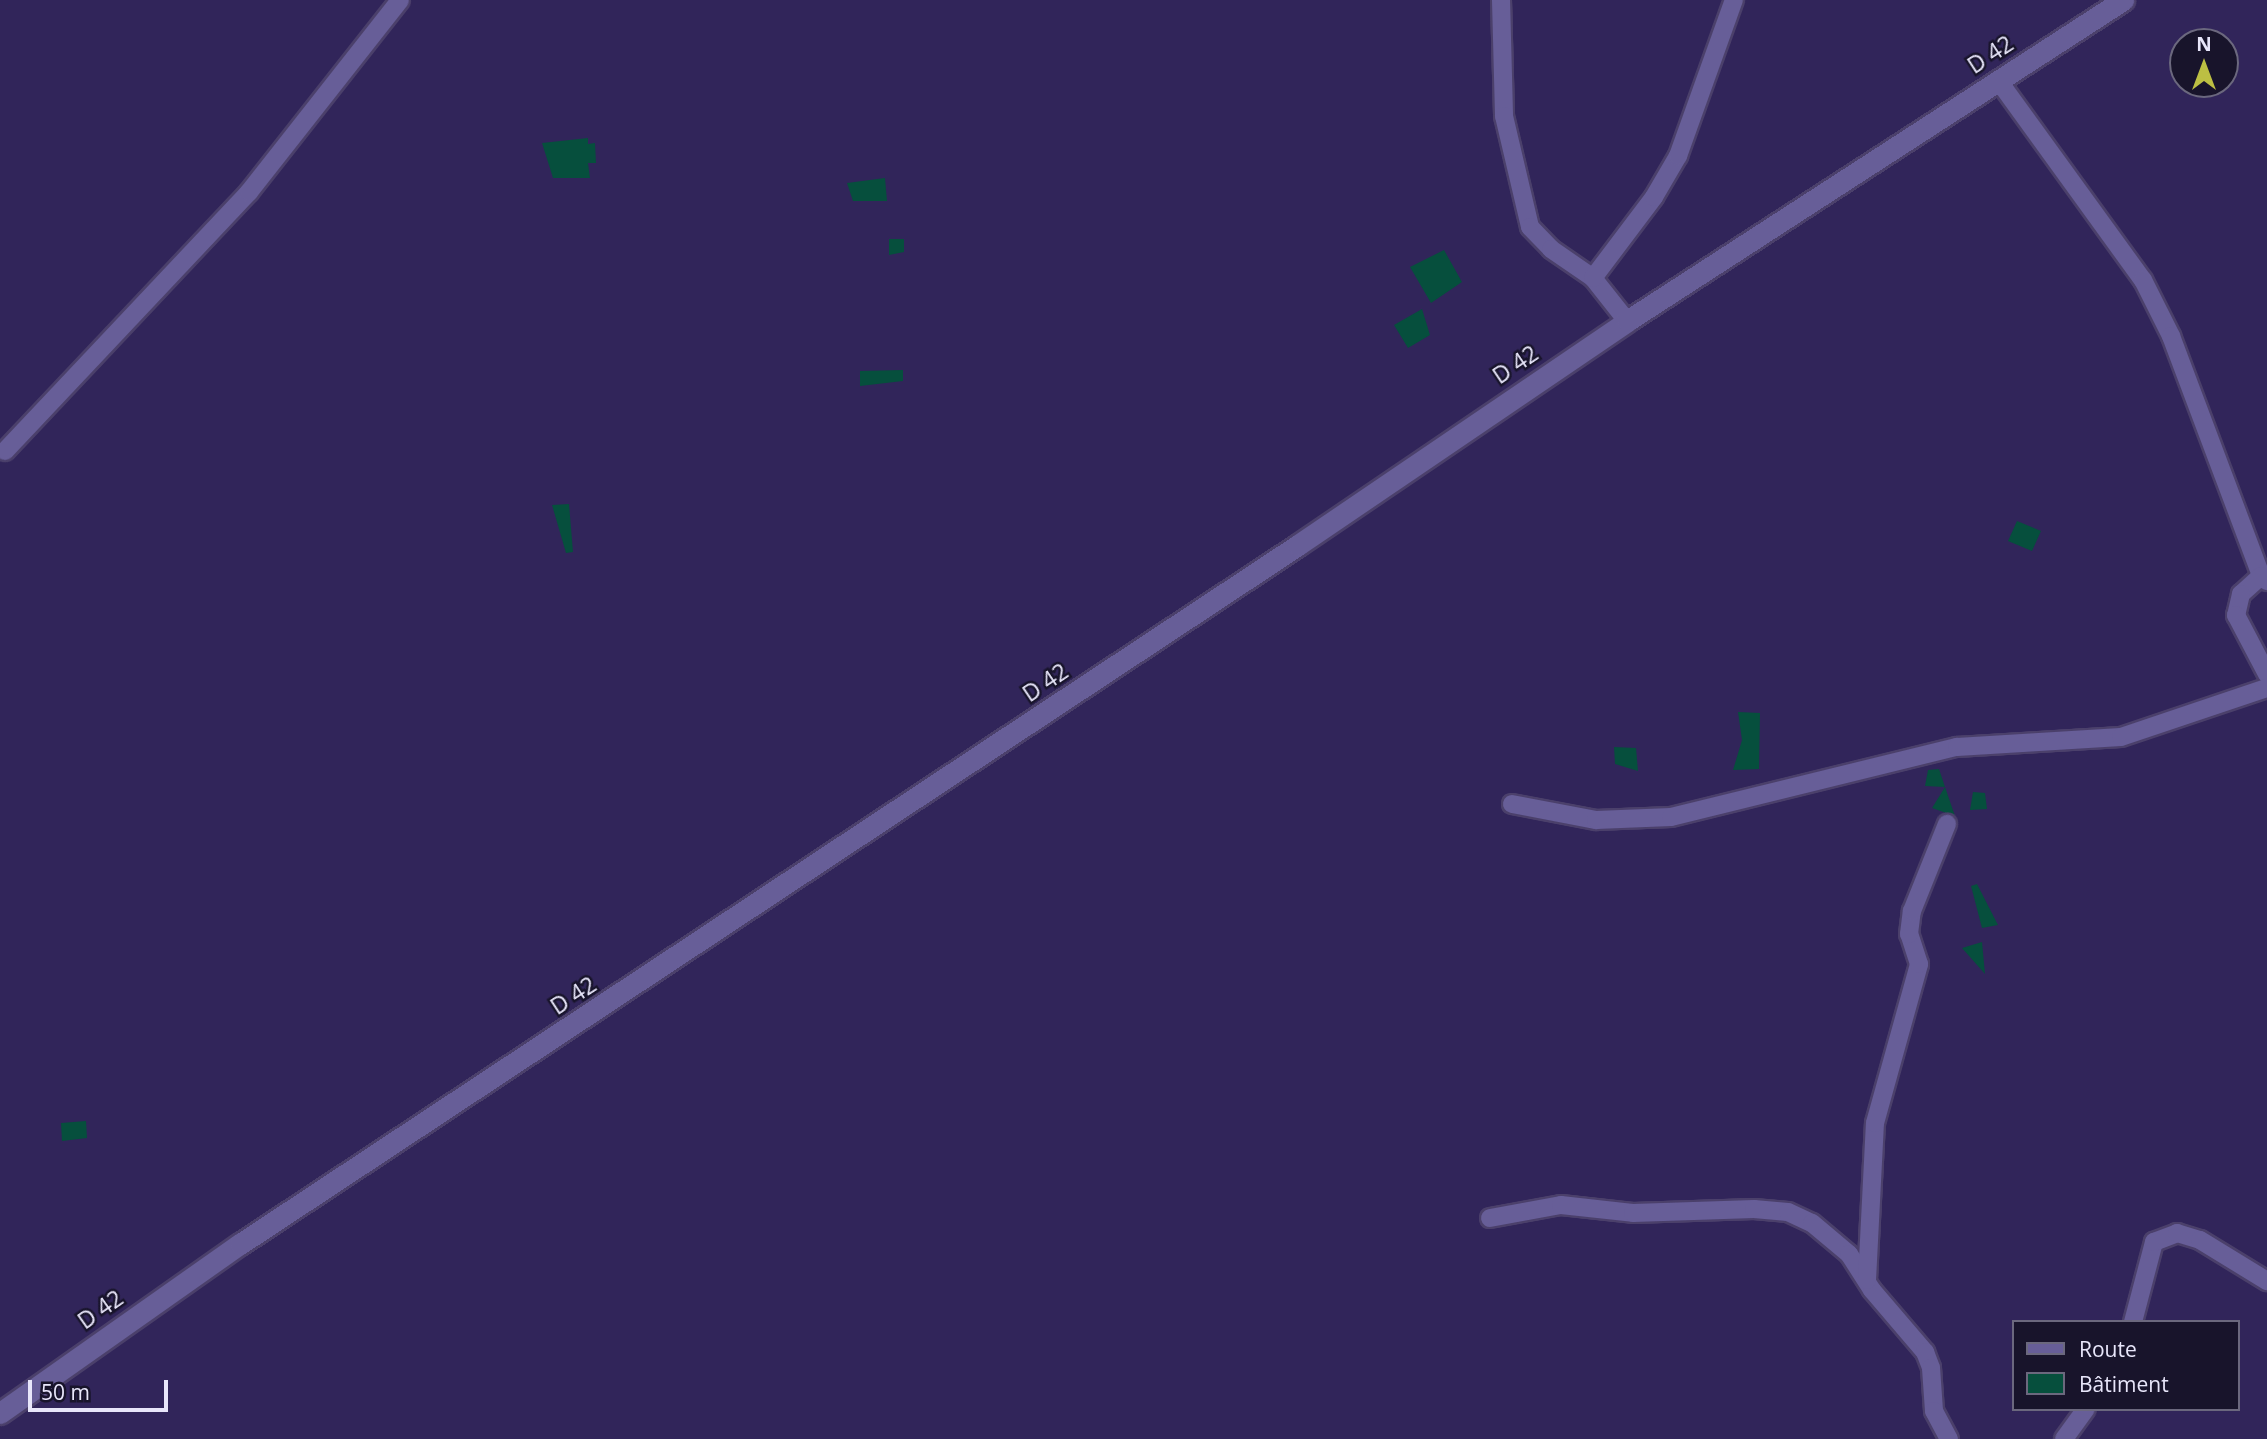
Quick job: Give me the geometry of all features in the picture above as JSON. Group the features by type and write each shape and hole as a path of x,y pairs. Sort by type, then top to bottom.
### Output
{"street":[{"path":"5,452 67,380 249,192 400,0"},
{"path":"1501,0 1504,116 1530,227 1551,249 1593,278 1627,321"},
{"path":"1593,278 1654,197 1678,156 1734,0"},
{"name":"D 42","path":"0,1413 251,1236 1126,659 1627,321 2123,0"},
{"path":"1998,80 2143,280 2171,336 2264,578 2241,594 2236,615 2267,674"},
{"path":"1511,804 1596,820 1671,817 1957,747 2121,737 2267,688"},
{"path":"1867,1280 1875,1123 1919,964 1909,934 1912,911 1947,824"},
{"path":"1490,1218 1561,1205 1611,1213 1754,1209 1788,1212 1836,1240 1925,1352 1931,1368 1934,1411 1949,1439"},
{"path":"2134,1320 2154,1242 2177,1234 2200,1240 2267,1281"},
{"path":"2064,1439 2085,1411"}],"building":[{"path":"588,138 588,144 595,143 596,163 588,163 590,178 553,178 542,143"},
{"path":"885,178 887,201 853,201 847,183"},
{"path":"889,239 904,239 904,252 889,255"},
{"path":"1444,250 1462,282 1431,303 1410,267"},
{"path":"1422,309 1430,335 1408,348 1394,325"},
{"path":"903,370 903,381 860,386 860,371"},
{"path":"569,504 573,552 566,553 552,505"},
{"path":"2017,521 2041,531 2032,551 2008,541"},
{"path":"1738,712 1760,713 1759,769 1733,770 1742,740"},
{"path":"1614,747 1636,748 1638,771 1615,764"},
{"path":"1939,769 1945,787 1925,786 1928,770"},
{"path":"1945,787 1955,816 1932,808"},
{"path":"1973,792 1985,793 1987,809 1970,810"},
{"path":"1977,884 1998,925 1982,928 1971,886"},
{"path":"1982,942 1985,974 1962,948"},
{"path":"86,1121 87,1138 62,1141 61,1123"}]}
